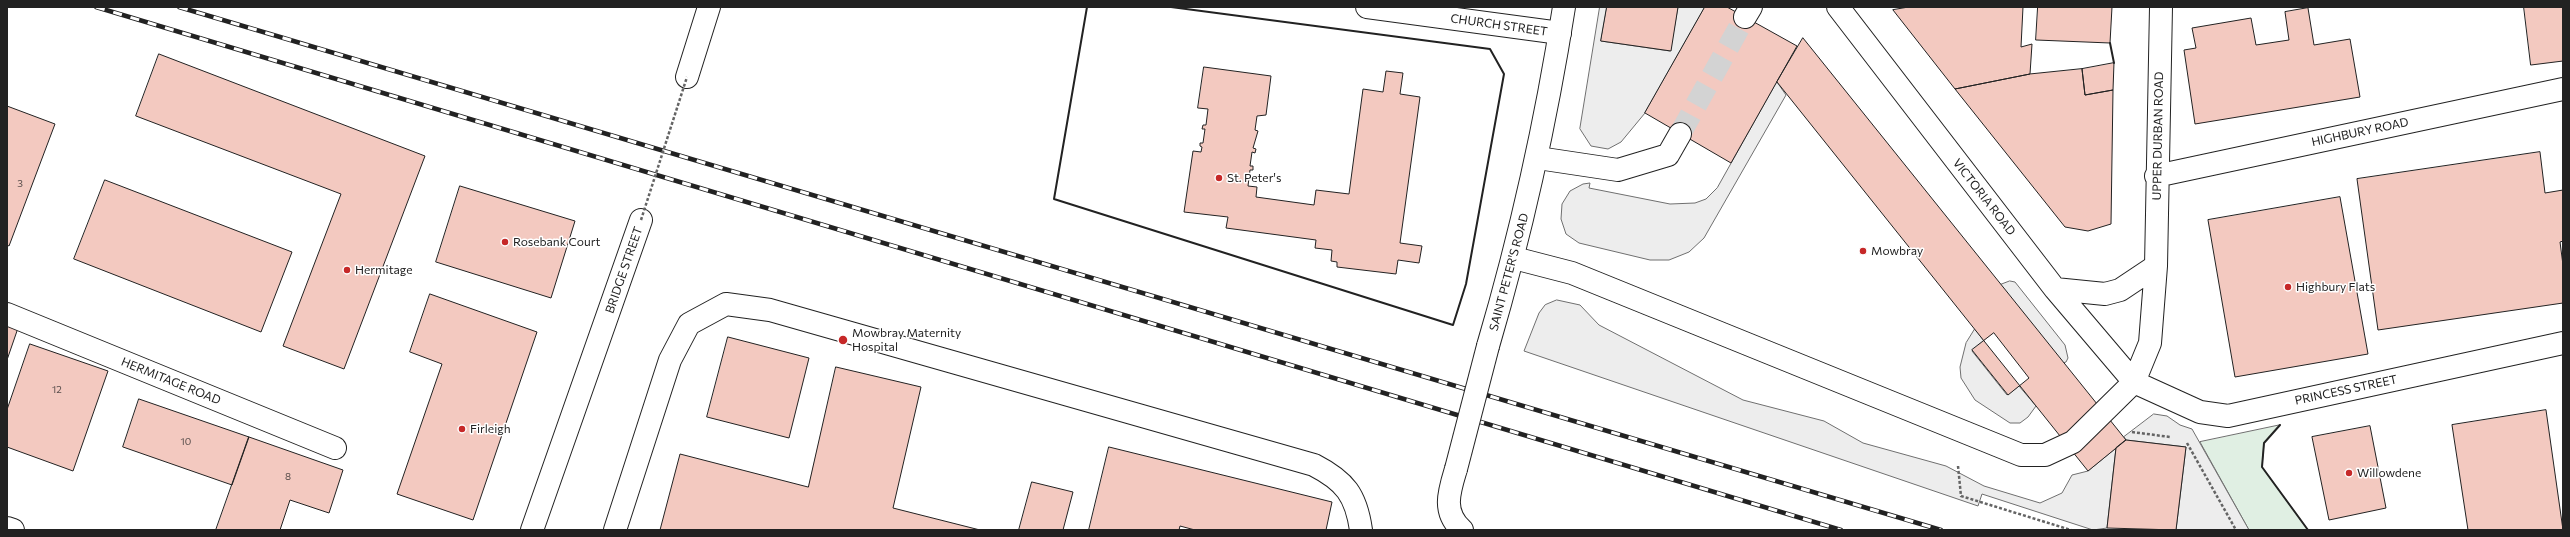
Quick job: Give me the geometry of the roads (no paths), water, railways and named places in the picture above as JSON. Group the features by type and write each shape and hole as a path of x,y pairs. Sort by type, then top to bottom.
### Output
{"street":[{"path":"687,77 709,7"},
{"name":"CHURCH STREET","path":"1367,7 1560,33"},
{"name":"SAINT PETER'S ROAD","path":"1462,530 1449,514 1448,496 1488,346 1514,258 1538,158 1564,7"},
{"name":"VICTORIA ROAD","path":"1838,7 2055,289 2134,382"},
{"name":"UPPER DURBAN ROAD","path":"2134,382 2150,343 2156,266 2156,176 2161,7"},
{"name":"HIGHBURY ROAD","path":"2156,176 2563,89"},
{"path":"1538,158 1618,170 1668,155 1680,134"},
{"name":"BRIDGE STREET","path":"532,530 642,220"},
{"path":"1514,258 1572,273 2021,455 2045,455 2073,442 2134,382"},
{"path":"2055,289 2105,294 2120,290 2156,266"},
{"path":"615,530 670,360 689,324 726,304 770,310 1314,465 1335,476 1351,493 1359,515 1361,530"},
{"name":"HERMITAGE ROAD","path":"7,314 335,448"},
{"name":"PRINCESS STREET","path":"2134,382 2200,412 2228,416 2563,343"},
{"path":"7,528 13,530"}],"tunnel":[{"path":"1680,134 1745,17"}],"railway":[{"path":"96,7 1841,530"},
{"path":"179,7 1941,530"}],"place":[{"name":"St. Peter's","path":"1219,178"},
{"name":"Rosebank Court","path":"505,242"},
{"name":"Mowbray","path":"1863,251"},
{"name":"Hermitage","path":"347,270"},
{"name":"Highbury Flats","path":"2288,287"},
{"name":"Mowbray Maternity Hospital","path":"843,340"},
{"name":"Firleigh","path":"462,429"},
{"name":"Willowdene","path":"2349,473"}]}
